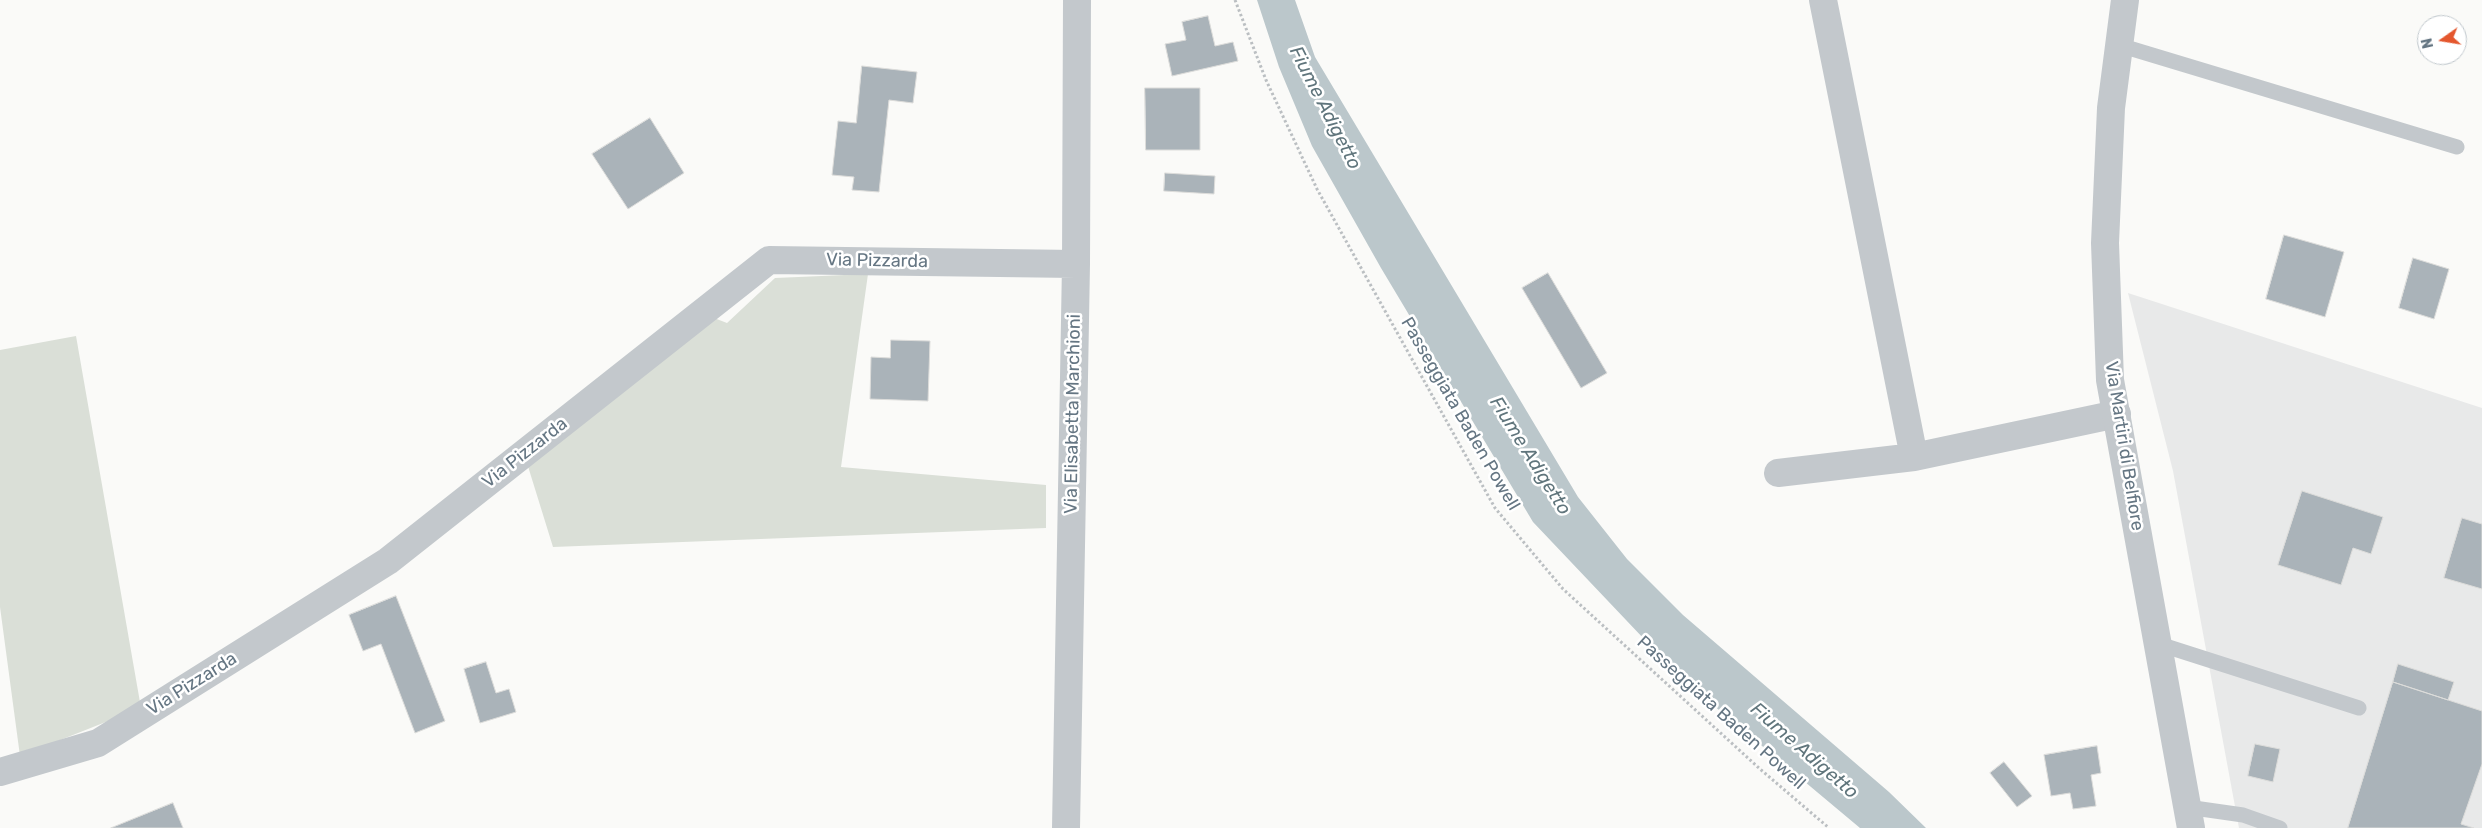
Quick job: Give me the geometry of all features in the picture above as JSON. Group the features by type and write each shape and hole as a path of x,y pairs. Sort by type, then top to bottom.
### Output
{"street":[{"name":"Via Elisabetta Marchioni","path":"1066,828 1076,264 1077,0"},
{"path":"1823,0 1914,456"},
{"name":"Via Martiri di Belfiore","path":"2125,0 2111,108 2105,243 2110,380 2189,817"},
{"name":"Via Pizzarda","path":"0,772 98,743 388,561 769,260 1076,264"},
{"path":"1778,473 1914,456 2117,414"}],"lane":[{"path":"2118,45 2457,147"},
{"path":"2159,644 2359,708"},
{"path":"2189,817 2242,815 2280,828"}],"path":[{"name":"Passeggiata Baden Powell","path":"1235,0 1266,80 1317,189 1494,508 1563,589 1760,769 1829,828"}],"shaded area":[{"path":"868,274 841,467 1046,485 1046,528 553,547 522,447 696,311 727,323 775,278"},
{"path":"2128,293 2482,408 2482,828 2239,828 2173,471"},
{"path":"76,336 141,708 20,756 0,607 0,350"}],"water":[{"name":"Fiume Adigetto","path":"1257,0 1295,0 1315,57 1578,497 1627,559 1683,615 1889,792 1926,828 1860,828 1682,679 1533,522 1381,268 1312,146 1279,67"}],"building":[{"path":"1208,16 1215,46 1233,42 1238,61 1172,76 1165,44 1186,40 1182,22"},
{"path":"862,66 917,72 913,103 889,100 879,192 852,190 854,177 832,175 838,121 856,123"},
{"path":"1145,88 1200,88 1200,150 1146,150"},
{"path":"650,118 684,173 628,209 592,154"},
{"path":"1165,173 1215,176 1214,194 1164,191"},
{"path":"2284,235 2344,252 2325,317 2266,299"},
{"path":"2413,258 2449,269 2434,319 2399,308"},
{"path":"1548,273 1607,373 1581,388 1522,288"},
{"path":"891,340 930,341 928,401 870,399 871,357 890,358"},
{"path":"2302,491 2383,517 2371,554 2353,548 2341,585 2278,565"},
{"path":"2462,518 2482,524 2482,589 2444,578"},
{"path":"396,596 445,721 415,733 381,644 363,651 349,615"},
{"path":"486,662 496,693 509,689 516,712 480,723 464,669"},
{"path":"2398,664 2454,682 2448,700 2393,682"},
{"path":"2393,682 2482,711 2482,764 2461,824 2474,828 2348,828"},
{"path":"2255,744 2280,749 2273,782 2248,776"},
{"path":"2097,746 2101,773 2091,775 2096,806 2073,809 2070,793 2051,796 2044,755"},
{"path":"2004,762 2032,796 2017,807 1990,773"},
{"path":"173,803 183,828 111,828"}]}
